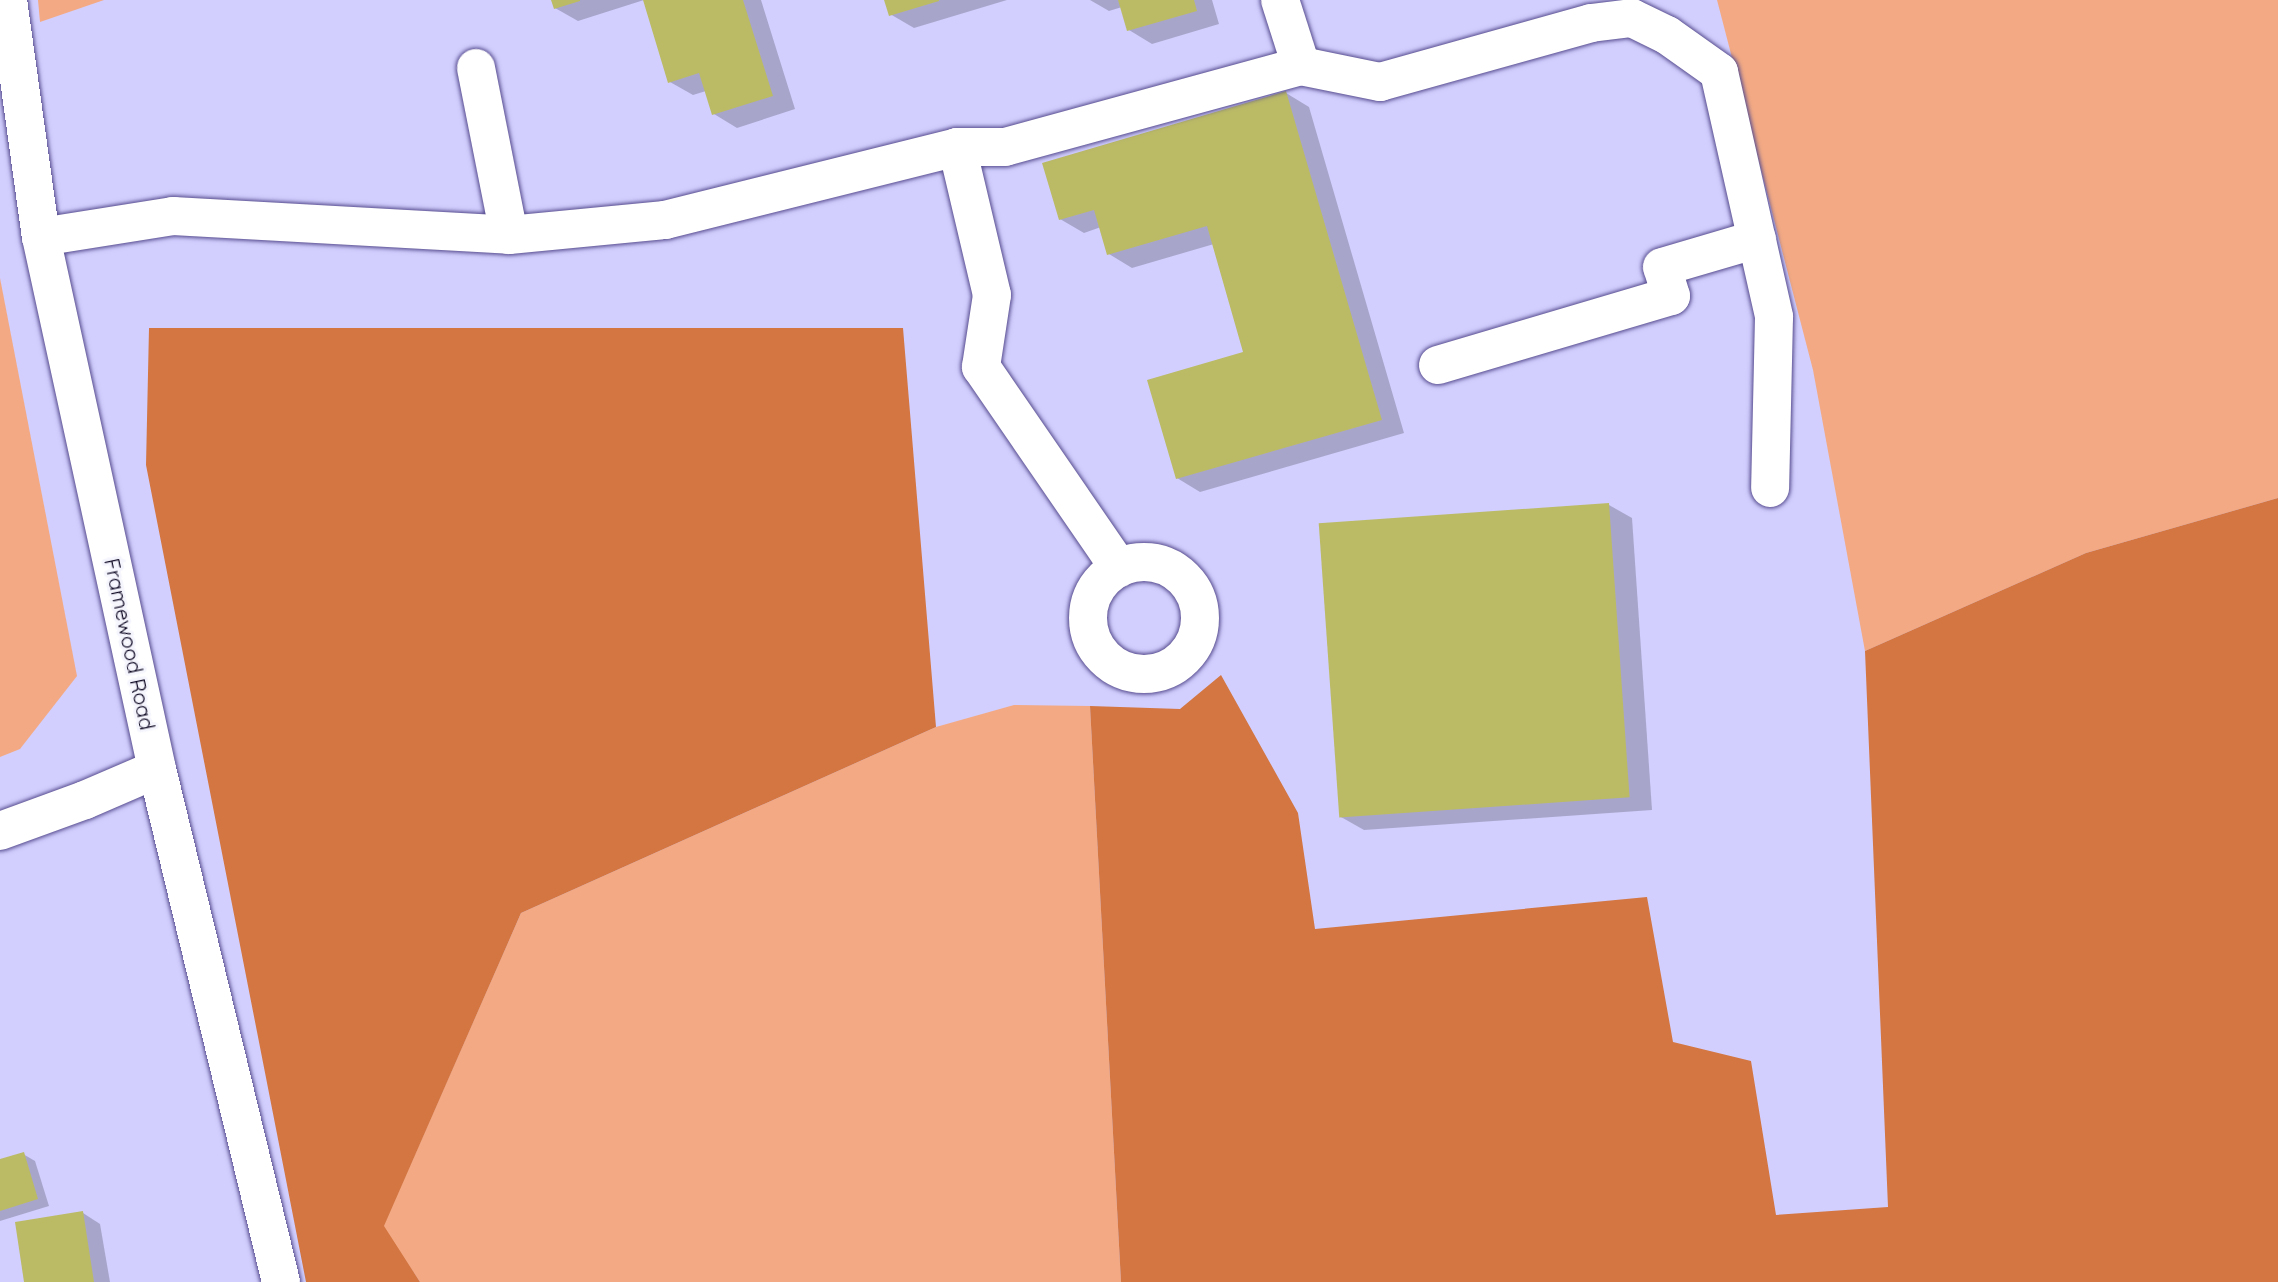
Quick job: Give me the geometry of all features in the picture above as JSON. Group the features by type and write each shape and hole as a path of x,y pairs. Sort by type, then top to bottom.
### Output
{"street":[{"name":"Framewood Road","path":"8,0 41,237 157,769 281,1282"},
{"path":"1280,0 1301,66"},
{"path":"41,237 173,216 509,235 665,220 957,147 1005,147 1301,66 1380,82 1634,9 1719,72 1774,317 1770,488"},
{"path":"476,68 509,235"},
{"path":"957,147 992,295 981,367 1119,568"},
{"path":"1438,365 1671,296 1662,267 1757,239"},
{"path":"0,831 85,800 157,769"}],"shaded area":[{"path":"38,0 104,0 40,22"},
{"path":"1717,0 2278,0 2278,498 2086,553 1865,651 1813,370"},
{"path":"0,278 77,676 20,749 0,757"},
{"path":"149,328 903,328 936,727 521,913 384,1226 420,1282 306,1282 146,465"},
{"path":"2278,498 2278,1282 1121,1282 1090,706 1180,709 1221,675 1298,813 1315,929 1647,897 1673,1042 1751,1061 1776,1215 1888,1207 1865,651 2086,553"},
{"path":"1014,705 1090,706 1121,1282 420,1282 383,1227 521,913 936,727"}],"building":[{"path":"551,0 580,0 580,1 554,9"},
{"path":"643,0 743,0 773,96 712,115 699,73 668,83"},
{"path":"884,0 939,0 939,1 889,16"},
{"path":"1118,0 1194,0 1197,11 1127,31"},
{"path":"1286,91 1382,420 1176,479 1147,380 1243,352 1207,226 1107,255 1094,210 1059,220 1042,163"},
{"path":"1609,503 1630,797 1339,818 1319,523"},
{"path":"24,1152 38,1199 0,1211 0,1159"},
{"path":"83,1211 94,1282 24,1282 15,1222"}]}
